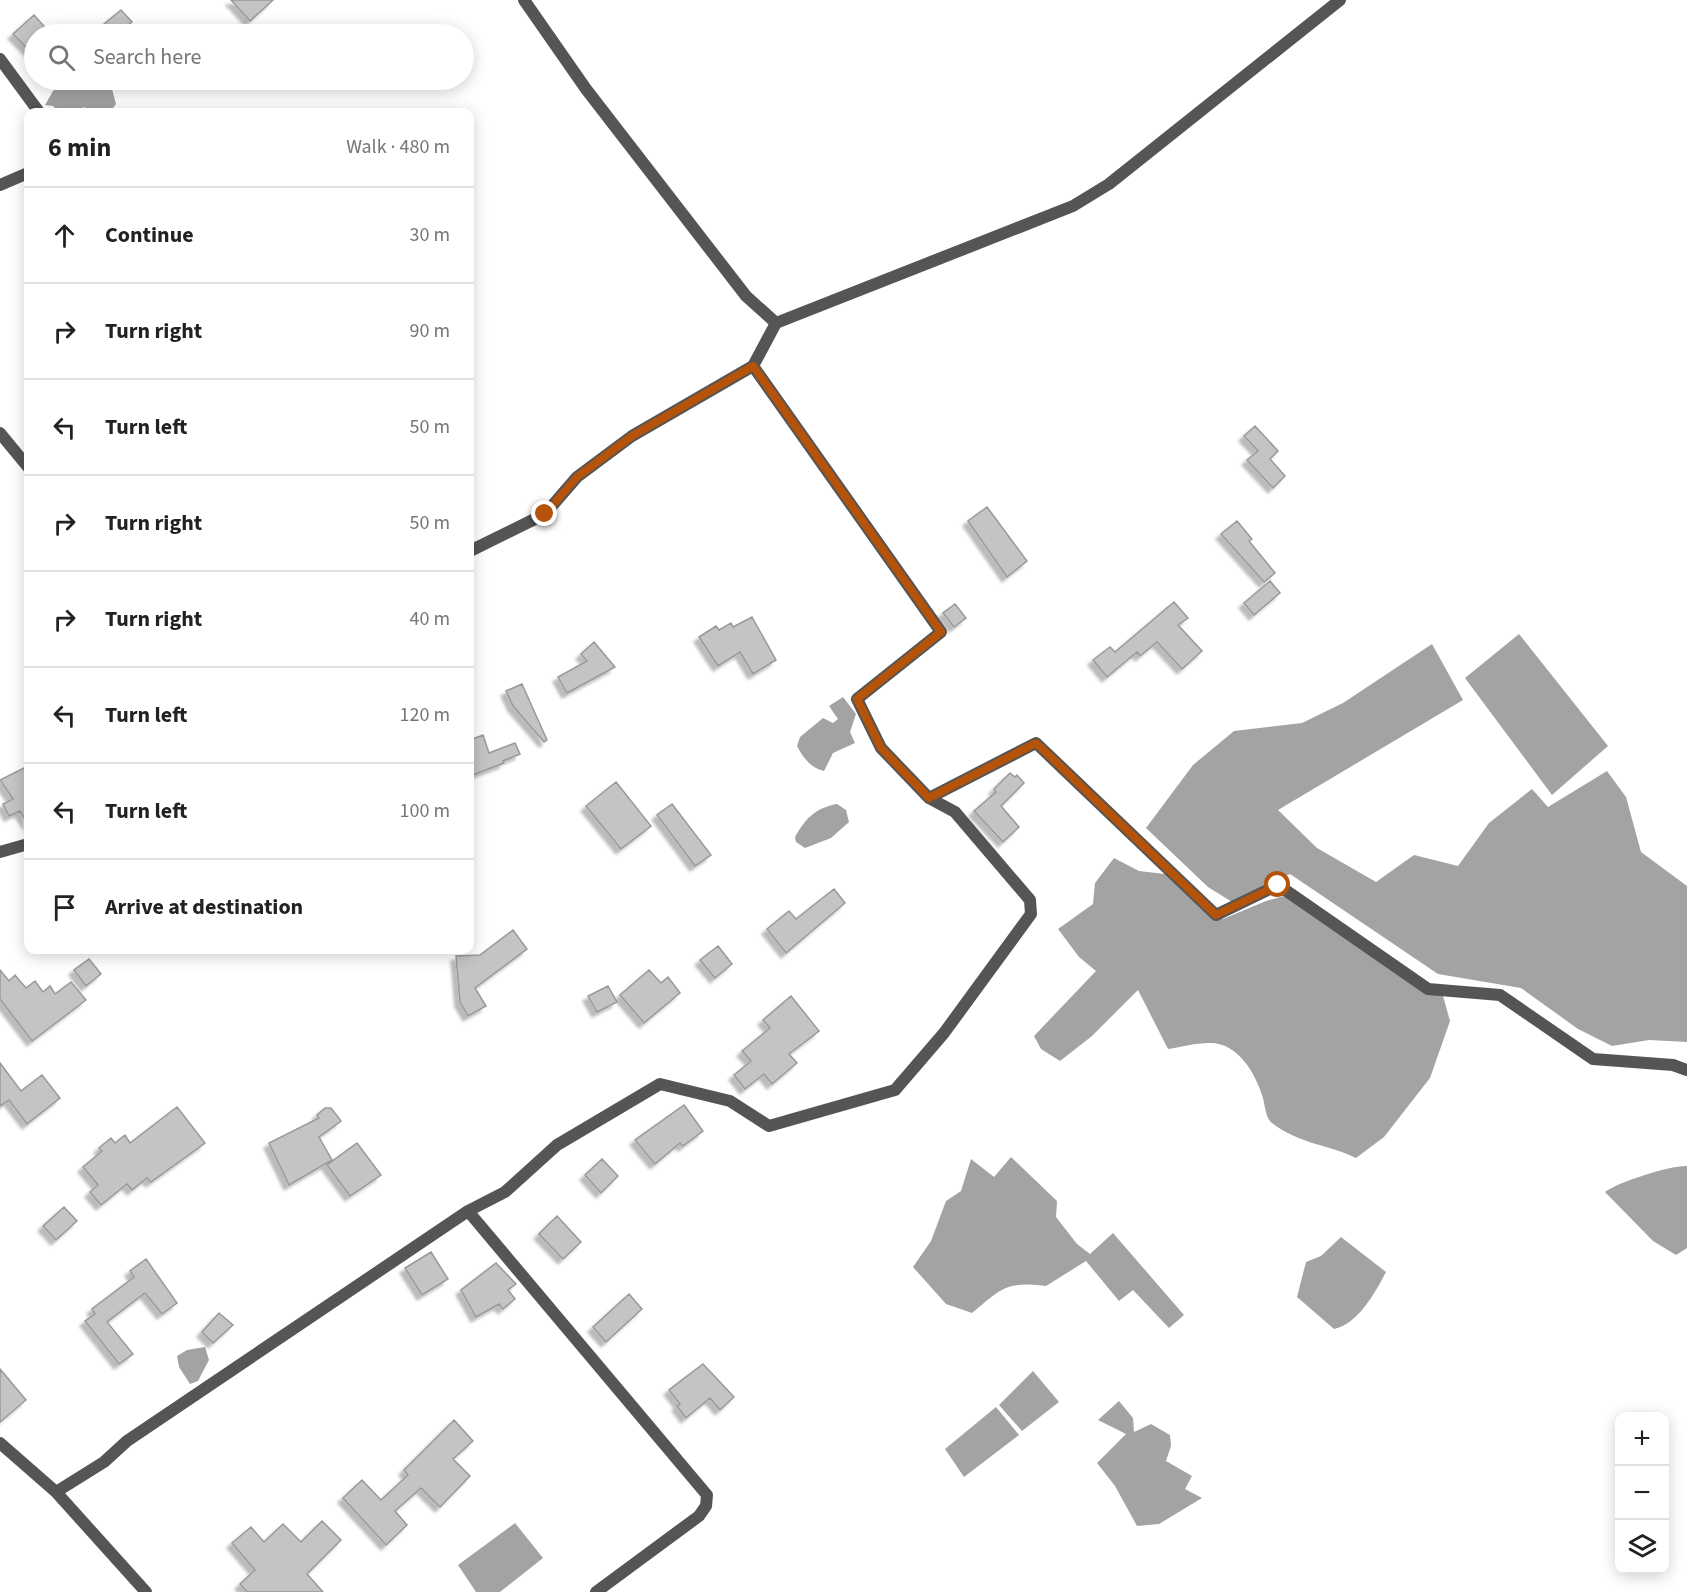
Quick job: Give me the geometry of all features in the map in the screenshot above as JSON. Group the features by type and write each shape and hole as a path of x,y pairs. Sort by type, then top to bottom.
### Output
{"street":[{"path":"524,0 586,89 746,296 776,323"},
{"path":"474,549 545,514 577,477 632,436 753,366 776,323 1073,206 1109,184 1340,0"},
{"path":"0,59 36,108"},
{"path":"0,185 24,175"},
{"path":"56,1492 104,1462 127,1441 468,1210 505,1192 557,1145 660,1084 730,1101 770,1126 895,1090 944,1033 1031,914 1030,900 955,812 929,798 881,748 857,699 941,632 753,366"},
{"path":"0,433 24,462"},
{"path":"929,798 1036,743 1216,915 1278,885 1428,989 1500,995 1593,1059 1674,1065 1687,1070"},
{"path":"0,852 24,845"},
{"path":"468,1210 707,1495 706,1506 699,1516 596,1592"},
{"path":"0,1443 56,1492 146,1592"}],"shaded area":[{"path":"112,90 116,104 113,108 55,108 45,105 53,91"},
{"path":"1519,634 1608,746 1552,795 1465,678"},
{"path":"1432,644 1463,700 1278,810 1317,848 1376,882 1414,855 1458,866 1489,823 1532,789 1548,807 1607,771 1626,797 1641,852 1687,886 1687,1042 1649,1040 1612,1046 1578,1029 1521,988 1438,974 1290,874 1232,902 1208,887 1146,828 1193,765 1234,731 1302,723 1343,703"},
{"path":"843,697 856,714 850,732 855,743 833,753 824,771 819,770 804,758 797,746 800,737 823,718 833,723 838,719 829,706"},
{"path":"837,804 846,810 849,822 831,838 805,848 796,842 795,837 812,815 823,808"},
{"path":"1114,858 1139,871 1173,875 1223,919 1266,901 1291,894 1378,952 1386,953 1443,996 1450,1021 1430,1078 1384,1137 1356,1158 1303,1140 1282,1130 1268,1119 1256,1079 1237,1054 1219,1044 1209,1043 1168,1049 1138,990 1092,1036 1060,1061 1041,1049 1034,1036 1096,971 1079,957 1058,929 1093,904 1095,883"},
{"path":"1011,1157 1057,1201 1056,1217 1077,1244 1090,1254 1113,1233 1184,1315 1169,1328 1133,1290 1119,1301 1086,1261 1046,1286 1022,1285 1005,1288 972,1313 946,1304 913,1267 931,1241 946,1201 961,1191 971,1159 994,1177"},
{"path":"1687,1166 1687,1248 1676,1255 1653,1241 1605,1192 1645,1175 1669,1168"},
{"path":"1341,1237 1386,1272 1371,1298 1358,1314 1343,1326 1334,1329 1297,1297 1306,1262 1321,1256"},
{"path":"205,1347 209,1360 198,1381 190,1384 179,1367 177,1356 187,1350"},
{"path":"1033,1371 1059,1402 1022,1431 999,1405"},
{"path":"1119,1401 1133,1418 1134,1432 1151,1424 1170,1435 1171,1446 1166,1461 1192,1476 1185,1489 1202,1498 1159,1524 1137,1526 1115,1486 1097,1463 1126,1434 1098,1420"},
{"path":"996,1407 1019,1435 964,1477 945,1449"},
{"path":"515,1523 543,1558 500,1592 476,1592 458,1565"}],"building":[{"path":"231,0 273,0 250,21"},
{"path":"121,10 132,22 130,24 104,24"},
{"path":"34,15 42,24 24,24"},
{"path":"24,24 24,45 13,34"},
{"path":"1255,426 1278,451 1270,459 1285,476 1273,488 1247,460 1258,451 1244,436"},
{"path":"987,507 1027,561 1007,577 968,521"},
{"path":"1237,521 1252,539 1249,541 1275,573 1264,582 1221,534"},
{"path":"1270,581 1280,593 1254,615 1244,603"},
{"path":"1174,602 1188,618 1178,625 1202,651 1182,669 1157,642 1140,656 1137,652 1107,677 1093,660 1110,647 1115,652"},
{"path":"955,604 966,618 954,627 943,613"},
{"path":"752,617 776,660 753,674 740,652 718,666 699,637 716,626 719,630 731,623 733,627"},
{"path":"594,642 615,667 567,693 558,677 587,661 581,654"},
{"path":"522,684 547,740 544,742 513,706 506,691"},
{"path":"483,735 489,753 515,743 520,754 474,774 474,738"},
{"path":"24,768 24,818 20,811 9,816 3,804 13,799 0,780"},
{"path":"1010,773 1015,777 1017,775 1024,783 1001,806 1019,827 1003,842 974,811 996,792 994,789"},
{"path":"616,782 651,826 621,849 586,806"},
{"path":"672,804 711,855 695,866 657,815"},
{"path":"834,889 845,903 786,953 767,929 789,911 796,919"},
{"path":"513,930 527,949 475,988 486,1006 468,1016 460,1002 456,956 480,955"},
{"path":"718,946 732,964 715,978 700,960"},
{"path":"89,959 101,974 86,986 74,970"},
{"path":"0,970 9,981 15,975 26,988 35,981 43,992 50,986 55,994 71,982 86,1000 32,1041 0,999"},
{"path":"649,970 661,983 668,977 680,993 644,1023 620,995"},
{"path":"608,986 617,1002 597,1012 588,996"},
{"path":"791,996 819,1031 789,1054 797,1063 772,1084 764,1074 745,1089 734,1075 751,1061 742,1051 770,1028 763,1020"},
{"path":"0,1063 21,1091 42,1075 60,1098 27,1124 9,1100 0,1106"},
{"path":"684,1105 703,1131 683,1146 680,1143 655,1164 635,1140"},
{"path":"177,1107 205,1143 151,1182 147,1178 132,1190 127,1184 101,1205 90,1192 98,1185 83,1167 102,1151 99,1148 111,1138 115,1143 125,1135 130,1143"},
{"path":"325,1108 331,1108 341,1121 319,1137 332,1160 289,1185 269,1143 319,1118 317,1115"},
{"path":"357,1143 381,1175 350,1196 327,1165"},
{"path":"602,1159 618,1176 601,1193 585,1175"},
{"path":"64,1207 77,1221 56,1240 43,1226"},
{"path":"557,1216 581,1242 563,1259 539,1234"},
{"path":"431,1252 448,1279 422,1295 405,1268"},
{"path":"146,1259 177,1303 162,1314 145,1293 107,1322 133,1354 119,1364 85,1321 95,1314 92,1309 134,1277 130,1271"},
{"path":"496,1263 516,1284 508,1290 515,1299 503,1309 499,1304 476,1317 461,1290"},
{"path":"629,1294 642,1309 606,1342 593,1327"},
{"path":"219,1313 233,1325 213,1343 202,1332"},
{"path":"703,1364 734,1397 720,1410 710,1398 686,1418 677,1406 680,1404 669,1390"},
{"path":"0,1369 26,1400 0,1422"},
{"path":"454,1420 473,1441 453,1459 470,1476 440,1507 421,1488 395,1511 407,1525 386,1545 343,1498 362,1480 381,1500 408,1475 404,1470"},
{"path":"322,1521 341,1540 307,1574 323,1592 247,1592 240,1584 255,1570 232,1543 251,1527 264,1542 283,1524 301,1542"}],"route":[{"path":"545,514 577,477 632,436 753,366 941,632 857,699 881,748 929,798 1036,743 1216,915 1278,885"}]}
